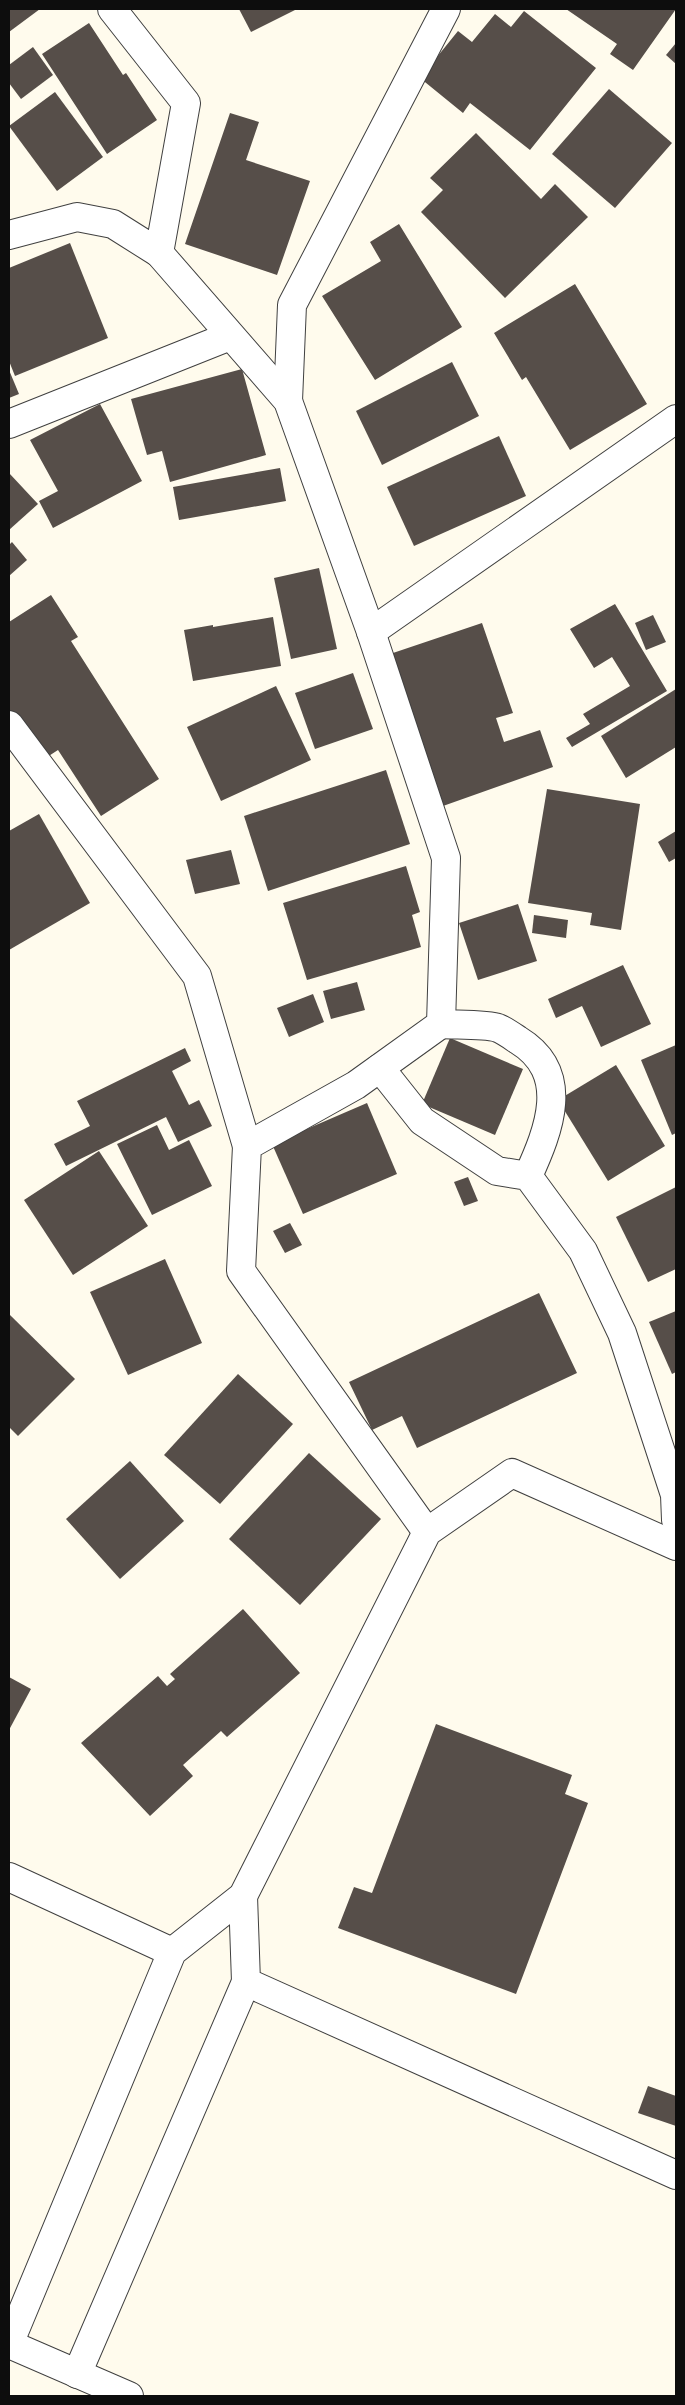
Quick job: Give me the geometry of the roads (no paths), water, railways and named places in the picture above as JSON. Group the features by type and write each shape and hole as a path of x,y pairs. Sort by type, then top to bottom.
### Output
{"street":[{"path":"112,9 186,103 159,253"},
{"path":"288,402 292,305 446,9"},
{"path":"9,235 77,217 113,224 159,253 288,402 370,632 446,858 441,1024"},
{"path":"9,424 230,336"},
{"path":"370,632 676,419"},
{"path":"9,725 197,976 247,1146 241,1271 427,1532"},
{"path":"247,1146 356,1085 441,1024 498,1028 532,1048 546,1070 552,1092 550,1117 541,1148 528,1176"},
{"path":"380,1068 422,1121 497,1171 528,1176 583,1251 622,1333 675,1495 676,1520"},
{"path":"128,2396 9,2344 172,1952 243,1896 427,1532 512,1473 676,1546"},
{"path":"9,1877 172,1952"},
{"path":"77,2374 246,1982 243,1896"},
{"path":"246,1982 676,2175"}]}
